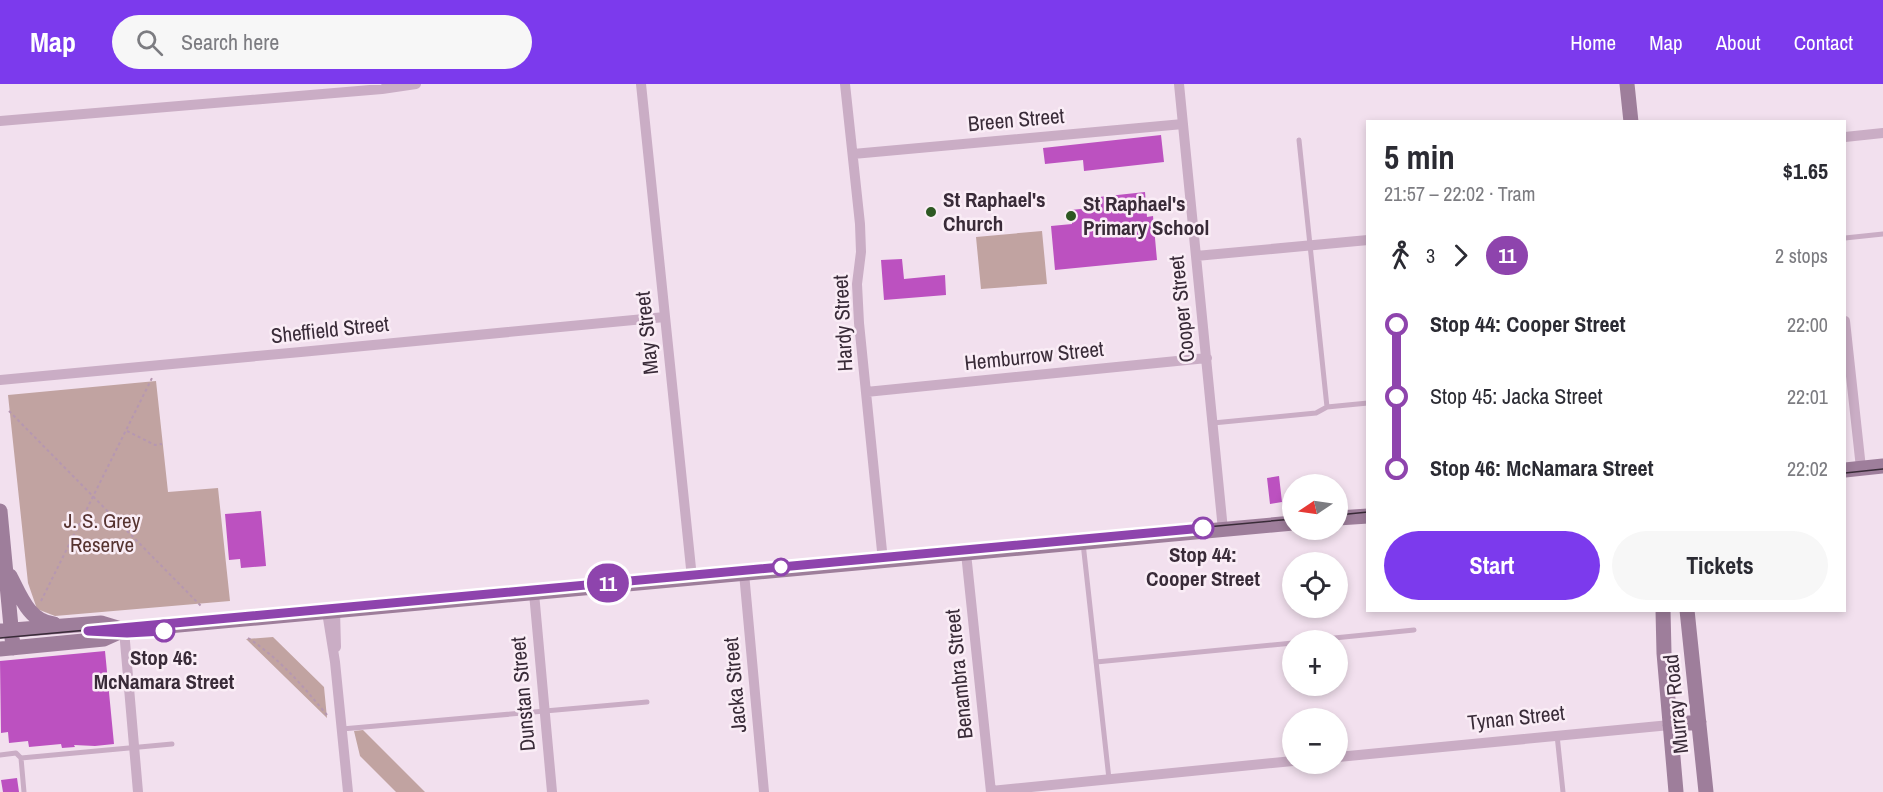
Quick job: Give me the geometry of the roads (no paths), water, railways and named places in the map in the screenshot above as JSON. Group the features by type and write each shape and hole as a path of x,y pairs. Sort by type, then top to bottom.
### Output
{"street":[{"path":"0,121 372,90 416,84"},
{"name":"May Street","path":"641,84 692,578"},
{"name":"Hardy Street","path":"845,84 861,252 857,284 859,323 884,561"},
{"name":"Cooper Street","path":"1179,84 1223,530"},
{"path":"1627,84 1631,120"},
{"name":"Breen Street","path":"853,154 1183,124"},
{"path":"1846,137 1883,133"},
{"path":"1196,256 1366,240"},
{"name":"Sheffield Street","path":"0,380 157,367 665,317"},
{"path":"1846,340 1853,469 1883,466"},
{"name":"Hemburrow Street","path":"866,392 1207,358"},
{"path":"0,511 5,566 7,648 104,639 124,630 1282,524"},
{"path":"1348,517 1366,516"},
{"name":"Benambra Street","path":"966,553 991,792"},
{"path":"5,566 24,604 39,620 66,624"},
{"name":"Jacka Street","path":"744,573 764,792"},
{"name":"Dunstan Street","path":"534,593 552,792"},
{"path":"331,612 337,631 336,662 348,792"},
{"path":"1658,612 1664,653"},
{"name":"Murray Road","path":"1663,612 1664,653 1676,792"},
{"name":"Murray Road","path":"1687,612 1706,792"},
{"path":"6,630 101,623 124,630"},
{"path":"124,630 138,792"},
{"name":"Tynan Street","path":"1348,756 1699,722"},
{"path":"991,792 1282,762"}],"lane":[{"path":"1299,140 1327,407"},
{"path":"1846,238 1883,234"},
{"path":"1214,423 1316,413 1327,407 1366,403"},
{"path":"1083,542 1109,779"},
{"path":"1348,637 1414,630"},
{"path":"1096,662 1282,644"},
{"path":"342,729 647,702"},
{"path":"1557,735 1563,792"},
{"path":"21,758 172,744"},
{"path":"0,754 16,753 21,758 24,792"}],"tram line":[{"path":"1846,473 1883,469"},
{"path":"1348,514 1366,512"},
{"path":"0,638 1282,520"},
{"name":"11","path":"164,631 127,633 88,631 1203,528"}],"place":[{"name":"St Raphael's Church","path":"931,212"},
{"name":"St Raphael's Primary School","path":"1071,216"},
{"name":"Stop 44: Cooper Street","path":"1203,528"},
{"name":"Stop 46: McNamara Street","path":"164,631"}],"park label":[{"name":"J. S. Grey Reserve","path":"102,533"}]}
